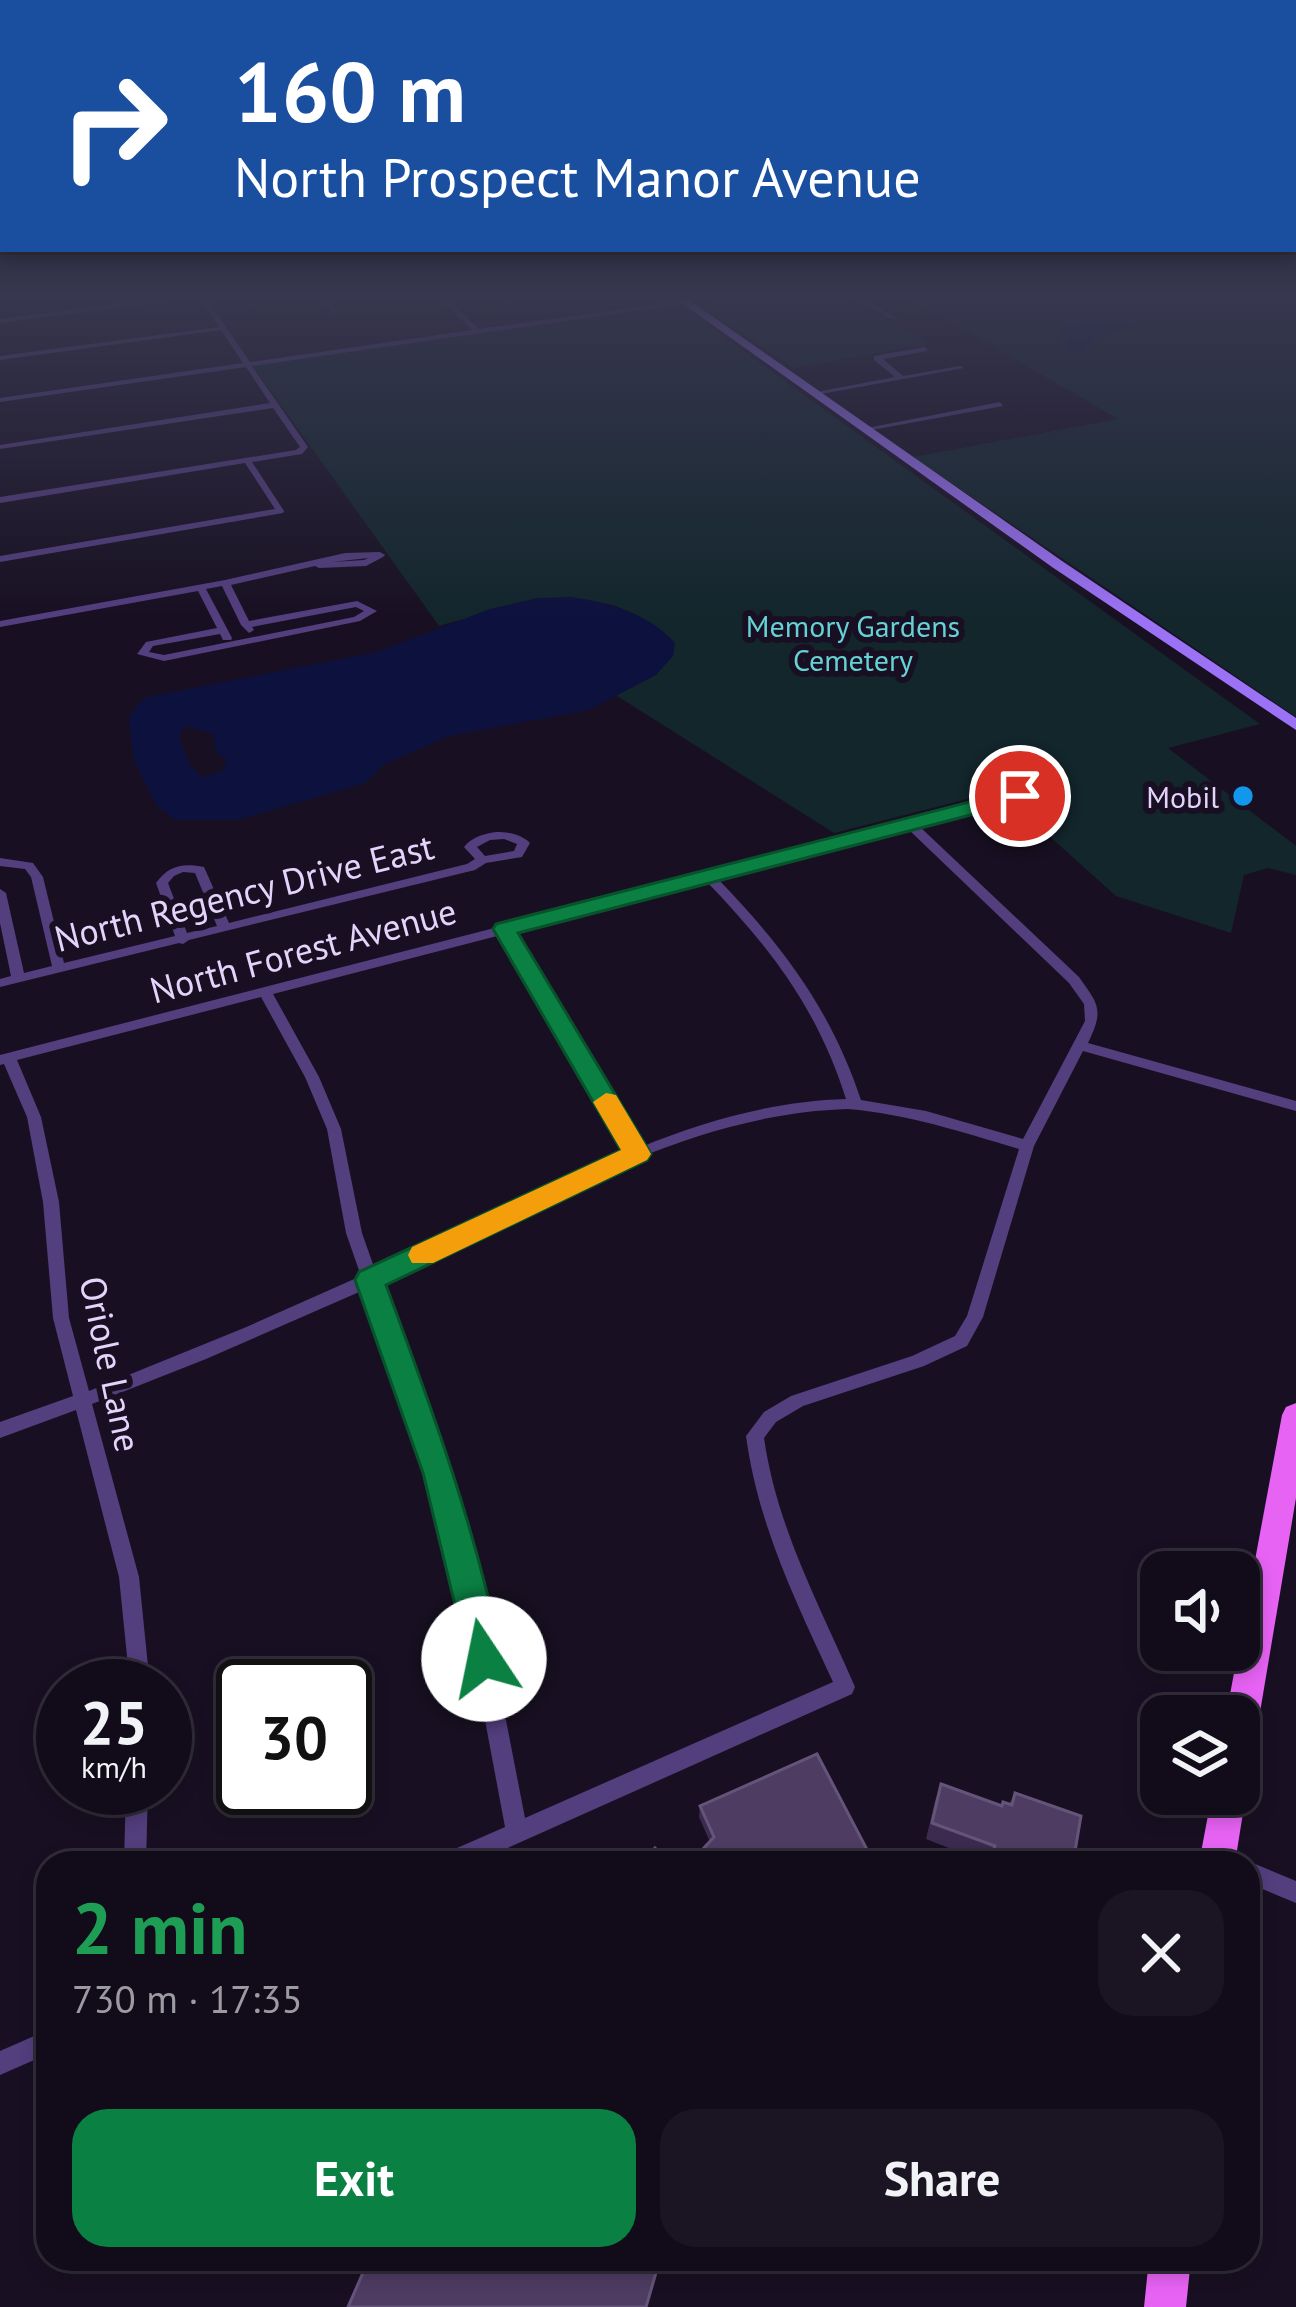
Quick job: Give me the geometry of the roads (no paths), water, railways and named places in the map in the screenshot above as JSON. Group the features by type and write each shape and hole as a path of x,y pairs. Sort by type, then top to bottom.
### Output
{"main road":[{"path":"826,401 1296,740"},
{"path":"1057,564 1296,725"},
{"path":"1246,1695 1296,1415"},
{"path":"1227,1851 1228,1815"},
{"path":"1165,2307 1169,2271"}],"street":[{"path":"0,500 299,452 304,447 272,401"},
{"path":"866,429 1000,404"},
{"path":"0,447 275,405"},
{"path":"0,559 280,511 247,460"},
{"path":"0,624 225,584 366,552 380,555 366,563 320,565"},
{"path":"225,584 253,638"},
{"path":"201,588 230,643"},
{"path":"223,630 150,644 142,654 164,658 357,620 372,611 357,604 246,626"},
{"name":"North Forest Avenue","path":"4,1059 1020,796 1039,798"},
{"path":"476,1851 844,1687 778,1537 759,1480 755,1436 770,1417 797,1401 918,1361 961,1341 975,1317 1027,1146 1091,1021 1091,1004 1074,980 910,824"},
{"name":"North Regency Drive East","path":"0,983 471,868 482,860"},
{"path":"3,866 29,866 37,877 58,969"},
{"path":"183,940 162,883 169,872 183,867 200,869 224,927"},
{"path":"708,876 772,946 820,1010 840,1050 855,1104"},
{"path":"0,892 17,978"},
{"path":"505,929 637,1154"},
{"path":"265,992 312,1076 334,1129 354,1233 440,1473 467,1571 517,1833"},
{"path":"1082,1046 1296,1106"},
{"name":"Oriole Lane","path":"4,1059 34,1117 51,1202 61,1318 129,1577 137,1659"},
{"path":"0,1430 81,1402 370,1280 637,1154 775,1112 855,1104 911,1113 1027,1146"},
{"path":"135,1851 136,1815"},
{"path":"1260,1877 1296,1892"},
{"path":"0,2063 36,2047"}],"place":[{"name":"Mobil","path":"1243,796"}],"park label":[{"name":"Memory Gardens Cemetery","path":"853,642"}]}
